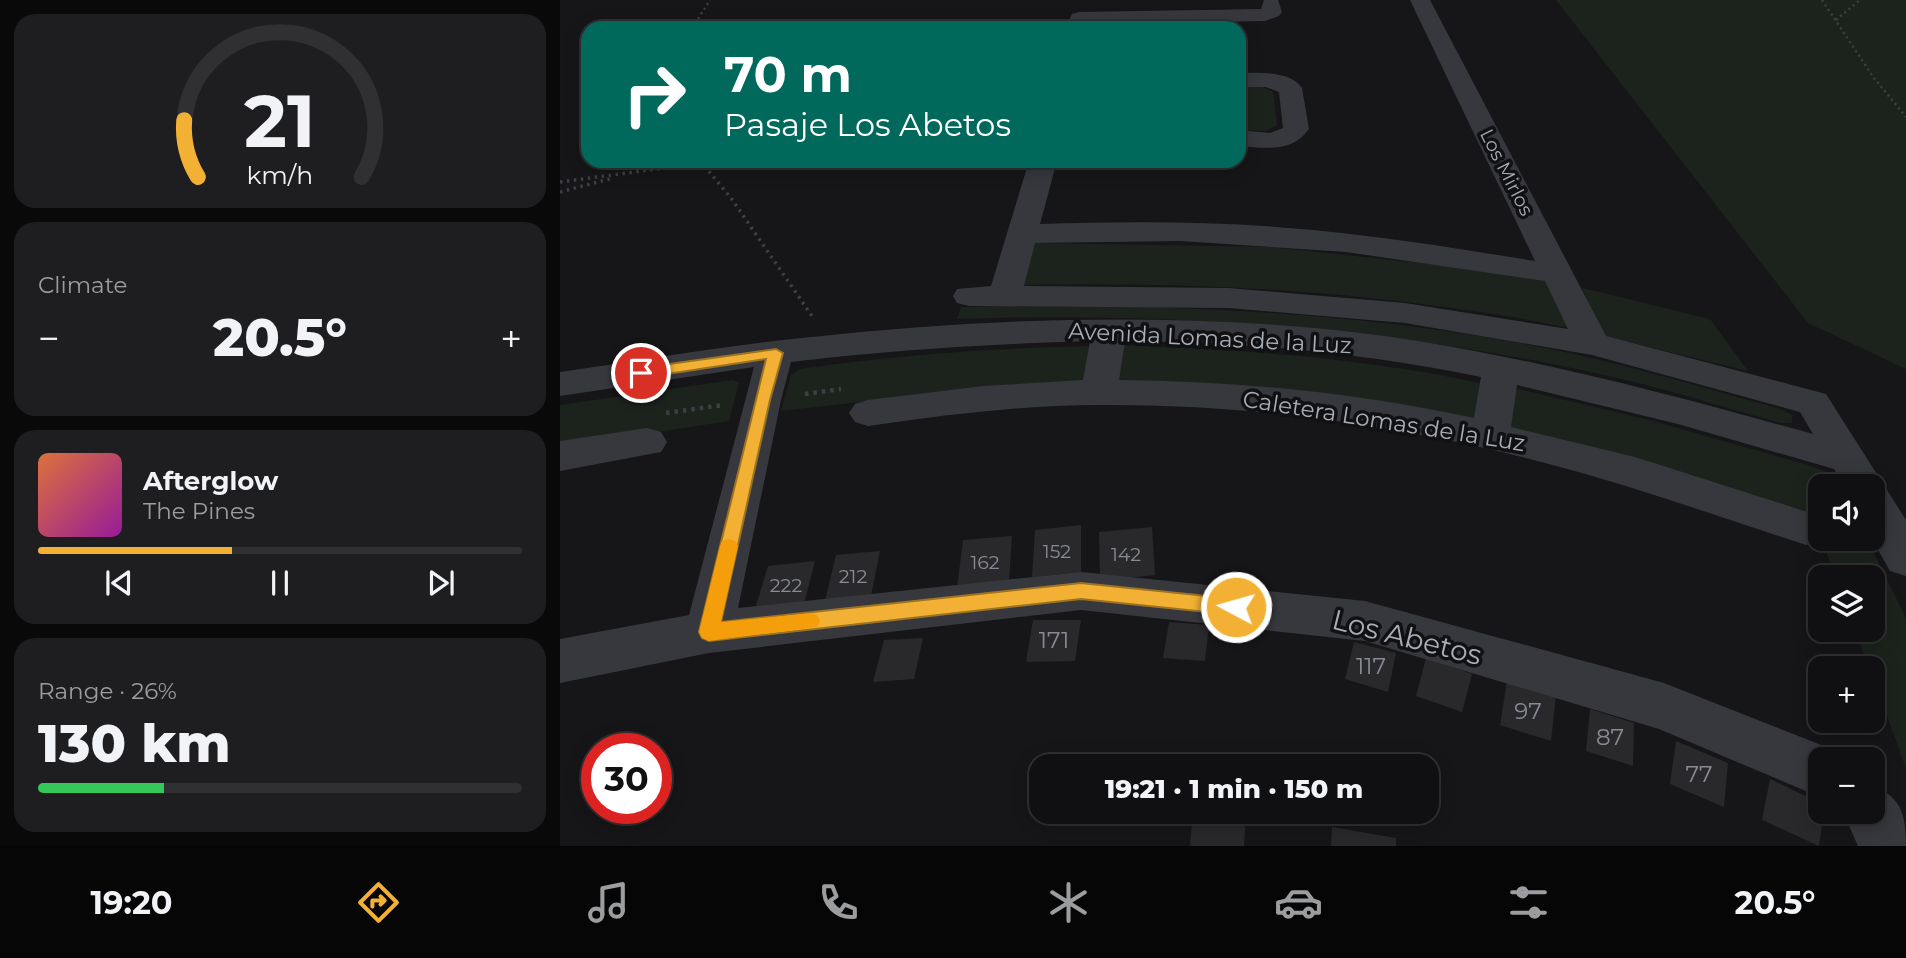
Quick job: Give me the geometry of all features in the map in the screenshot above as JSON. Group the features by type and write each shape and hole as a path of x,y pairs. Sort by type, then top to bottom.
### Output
{"street":[{"name":"Los Mirlos","path":"1420,0 1593,344"},
{"path":"1124,21 1265,15 1272,12 1271,4"},
{"path":"1246,80 1278,81 1290,88 1296,129 1288,138 1280,140 1246,138"},
{"path":"1005,295 1041,168"},
{"path":"1021,234 1129,230 1277,236 1447,256 1559,274"},
{"name":"Avenida Lomas de la Luz","path":"969,296 1228,298 1405,313 1593,344 1813,404 1857,473"},
{"path":"1099,392 1108,330"},
{"name":"Avenida Lomas de la Luz","path":"560,384 793,351 1002,332 1108,330 1284,337 1388,349 1501,369 1654,403 1857,473"},
{"path":"709,632 762,400 793,351"},
{"path":"1491,434 1501,369"},
{"name":"Caletera Lomas de la Luz","path":"868,413 999,397 1099,392 1252,398 1335,408 1491,434 1705,494 1806,528"},
{"path":"560,456 647,442"},
{"path":"1885,522 1906,558"},
{"name":"Los Abetos","path":"560,661 709,632 1081,591 1365,621 1664,707 1808,766"},
{"path":"1877,824 1888,846"}],"path":[{"path":"696,21 709,0"},
{"path":"1822,0 1874,78 1906,117"},
{"path":"1836,20 1860,0"},
{"path":"560,181 664,168"},
{"path":"707,168 812,313 793,351"},
{"path":"560,192 633,173"}],"shaded area":[{"path":"1556,0 1906,0 1906,369 1808,323"},
{"path":"1261,86 1273,92 1277,125 1266,131 1246,130 1246,87"},
{"path":"1029,243 1271,247 1458,267 1551,282 1569,328 1520,318 1332,294 1174,285 1015,285"},
{"path":"1582,288 1710,319 1748,371 1604,336"},
{"path":"1106,306 1291,314 1414,327 1536,346 1596,359 1781,409 1792,415 1792,423 1781,423 1663,389 1591,372 1434,344 1355,334 1276,326 1117,318 957,319 961,307"},
{"path":"1125,345 1305,357 1395,368 1484,384 1481,422 1117,385 1121,347"},
{"path":"1091,346 1089,381 1009,385 781,411 791,375 800,369 945,353"},
{"path":"733,380 739,383 729,421 560,447 560,405"},
{"path":"1519,389 1653,421 1824,471 1827,474 1808,474 1808,531 1509,431 1511,390"},
{"path":"1826,551 1873,551 1880,565 1831,565"},
{"path":"1885,575 1906,618 1906,768 1885,710 1885,656 1865,656 1859,642 1885,642"}],"building":[{"path":"1081,525 1081,572 1032,577 1035,530"},
{"path":"1152,527 1155,575 1100,581 1099,532"},
{"path":"1012,536 1009,583 957,588 963,540"},
{"path":"880,551 871,596 825,601 836,555"},
{"path":"815,561 804,604 755,609 768,566"},
{"path":"1033,620 1081,620 1075,661 1026,662"},
{"path":"1169,622 1209,625 1205,661 1163,658"},
{"path":"923,638 914,679 873,682 884,640"},
{"path":"1354,642 1396,653 1388,692 1345,679"},
{"path":"1426,658 1472,674 1462,712 1416,696"},
{"path":"1507,681 1556,696 1551,741 1500,725"},
{"path":"1590,709 1634,723 1633,766 1586,751"},
{"path":"1676,741 1728,763 1724,807 1670,784"},
{"path":"1770,779 1808,797 1808,824 1822,824 1819,846 1762,820"},
{"path":"1192,824 1245,824 1244,846 1190,846"},
{"path":"1332,827 1396,838 1396,846 1331,846"}],"slow traffic":[{"path":"729,546 709,632 811,621"}],"route":[{"path":"641,373 776,353 762,400 709,632 1081,591 1236,607"}]}
